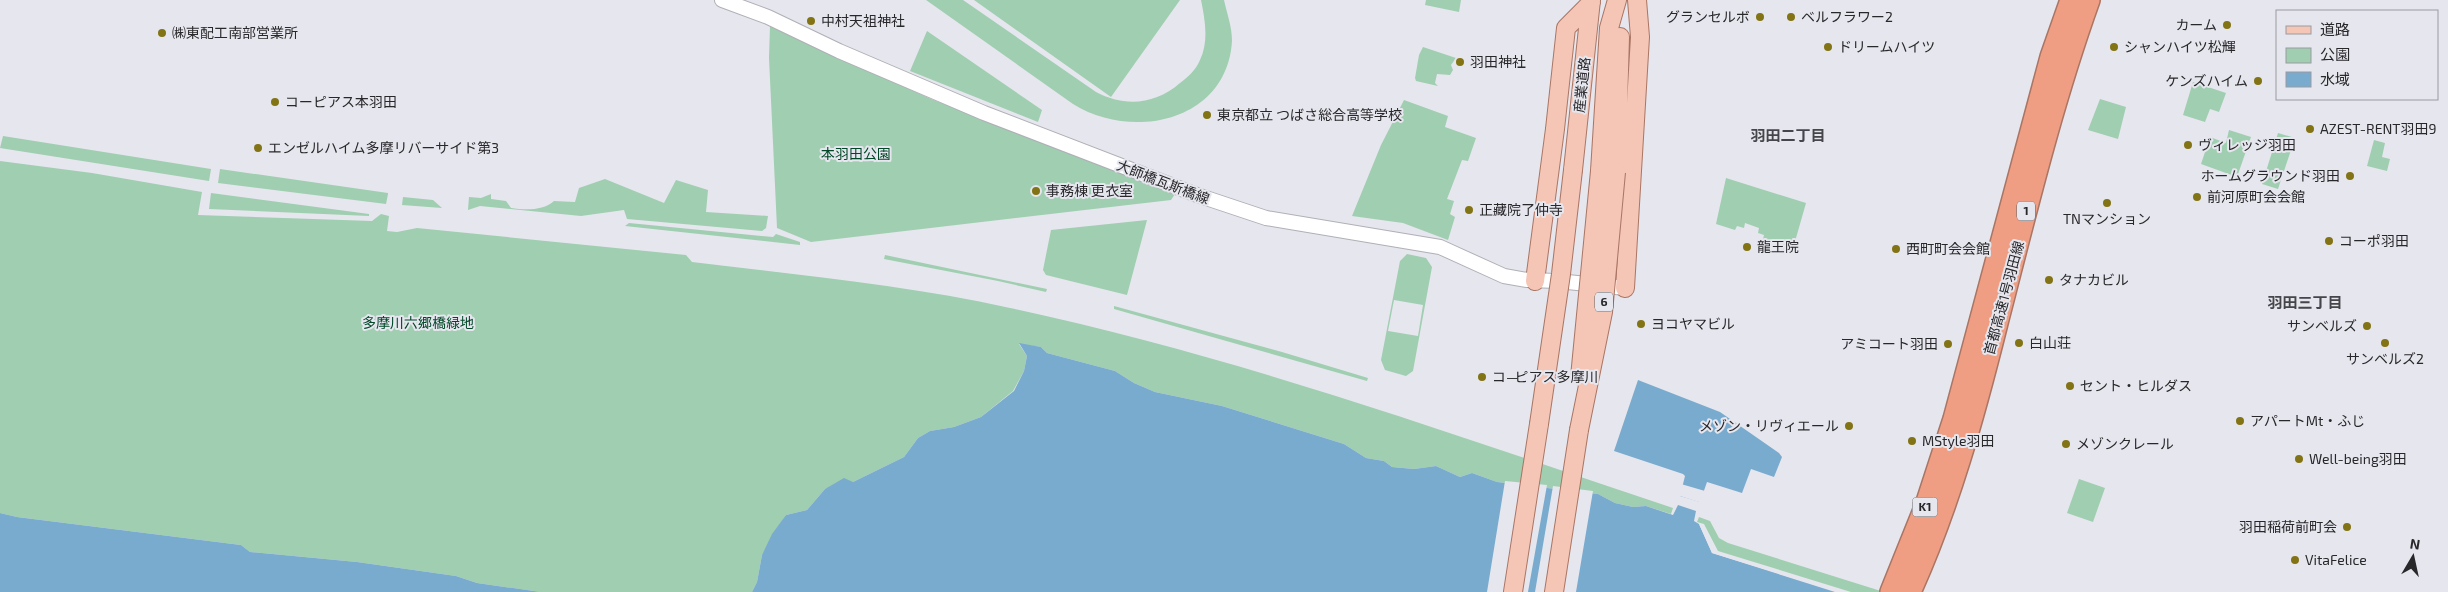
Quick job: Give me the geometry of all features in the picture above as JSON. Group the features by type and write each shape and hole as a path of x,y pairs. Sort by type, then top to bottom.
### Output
{"highway":[{"name":"首都高速1号羽田線","path":"1963,422 2040,95 2051,56 2071,0"},
{"name":"首都高速1号羽田線","path":"1963,422 2066,62 2088,0"},
{"name":"K1","path":"1891,592 1963,422"},
{"name":"K1","path":"1910,592 1942,512 1963,422"}],"main road":[{"path":"1625,288 1640,37 1638,0"},
{"path":"1535,281 1566,28 1591,2"},
{"name":"産業道路","path":"1513,592 1561,274 1591,2"},
{"name":"産業道路","path":"1554,592 1579,430 1578,393 1608,171 1609,28 1616,5"}],"street":[{"name":"大師橋瓦斯橋線","path":"722,0 752,5 984,113 1206,198 1266,218 1440,247 1504,276 1535,281 1558,281 1625,288"}],"green space":[{"path":"926,0 963,0 1096,92 1128,102 1160,96 1192,73 1200,60 1205,45 1205,23 1201,0 1224,0 1232,41 1226,68 1213,90 1195,106 1173,117 1148,122 1122,121 1097,115 1073,104"},
{"path":"974,0 1180,0 1111,97"},
{"path":"1426,0 1461,0 1459,12 1425,5"},
{"name":"本羽田公園","path":"770,26 931,99 1175,194 1171,200 811,242 777,228 769,58"},
{"path":"927,31 1042,110 1038,122 910,71"},
{"path":"1423,47 1456,58 1451,65 1453,70 1450,75 1437,74 1435,83 1438,86 1416,81 1419,55"},
{"path":"2193,82 2226,93 2219,112 2210,109 2205,122 2183,115"},
{"path":"2100,99 2126,107 2118,139 2088,130"},
{"path":"1404,100 1448,116 1445,127 1476,138 1468,161 1462,160 1447,199 1454,201 1450,214 1455,217 1448,240 1403,223 1352,216 1381,145"},
{"path":"2229,130 2251,137 2237,177 2201,164 2210,137 2226,143"},
{"path":"2278,133 2295,138 2278,189 2262,184"},
{"path":"3,136 211,169 209,181 0,148"},
{"path":"2374,140 2385,143 2382,157 2390,159 2387,171 2367,166"},
{"name":"多摩川六郷橋緑地","path":"0,161 92,173 202,192 198,215 372,221 381,214 389,216 387,231 397,232 417,228 686,255 692,262 892,287 1010,308 1094,327 1261,373 1427,425 1673,508 1671,514 1646,506 1633,507 1615,503 1598,494 1497,482 1472,473 1460,477 1436,466 1414,469 1392,467 1384,461 1366,458 1344,444 1222,406 1155,392 1134,383 1115,371 1047,353 1041,347 1019,344 1027,356 1024,371 1013,391 981,417 954,427 930,431 918,438 904,457 853,482 825,489 807,510 786,515 762,555 757,582 752,592 541,592 477,583 456,576 357,562 250,552 241,545 17,517 0,513"},
{"path":"220,169 388,194 386,204 218,183"},
{"path":"1726,178 1806,203 1792,252 1762,244 1764,235 1758,233 1759,228 1745,223 1744,228 1737,226 1735,230 1716,224"},
{"path":"605,179 664,203 676,180 708,190 706,212 768,216 766,228 762,231 627,219 624,210 581,216 480,206 468,210 469,197 481,198 491,194 491,199 506,201 511,208 516,209 545,207 554,201 575,202 579,188"},
{"path":"211,193 369,214 369,216 209,209"},
{"path":"403,197 433,200 442,208 402,205"},
{"path":"1147,220 1127,295 1046,275 1043,270 1051,230"},
{"path":"629,223 773,237 776,234 800,242 800,245 625,226"},
{"path":"1407,254 1426,258 1432,267 1413,371 1406,376 1385,370 1381,360 1400,261","holes":["1394,300 1423,305 1418,336 1388,331"]},
{"path":"885,255 1047,289 1046,292 884,259"},
{"path":"1114,306 1282,352 1368,378 1367,381 1114,309"},
{"path":"2079,479 2105,488 2093,522 2067,513"},
{"path":"1699,517 1710,521 1719,538 1728,543 1884,592 1851,592 1718,551 1704,524 1697,522"}],"water":[{"path":"1019,343 1041,347 1047,353 1115,371 1134,383 1155,392 1222,406 1344,444 1366,458 1384,461 1392,467 1414,469 1436,466 1460,477 1472,473 1497,482 1598,494 1615,503 1633,507 1646,506 1673,515 1678,505 1696,511 1694,521 1699,524 1712,553 1835,592 752,592 757,582 762,555 772,534 786,515 807,510 825,489 844,478 853,482 904,457 918,438 930,431 954,427 981,417 1014,391 1024,371 1027,356"},
{"path":"1638,380 1720,412 1779,453 1782,457 1774,477 1751,469 1742,493 1707,482 1700,502 1680,496 1685,476 1683,474 1614,451"},
{"path":"0,513 17,517 241,545 250,552 357,562 456,576 477,583 541,592 0,592"}],"pier":[{"path":"1505,481 1547,485 1528,592 1487,592"},
{"path":"1681,484 1705,491 1702,503 1677,495"},
{"path":"1553,486 1593,491 1576,592 1535,592"},
{"path":"1699,524 1702,525 1714,551 1838,592 1712,553"}],"place":[{"name":"グランセルボ","path":"1760,17"},
{"name":"ベルフラワー2","path":"1791,17"},
{"name":"中村天祖神社","path":"811,21"},
{"name":"カーム","path":"2227,25"},
{"name":"㈱東配工南部営業所","path":"162,33"},
{"name":"ドリームハイツ","path":"1828,47"},
{"name":"シャンハイツ松輝","path":"2114,47"},
{"name":"羽田神社","path":"1460,62"},
{"name":"ケンズハイム","path":"2258,81"},
{"name":"コーピアス本羽田","path":"275,102"},
{"name":"東京都立 つばさ総合高等学校","path":"1207,115"},
{"name":"AZEST-RENT羽田9","path":"2310,129"},
{"name":"ヴィレッジ羽田","path":"2188,145"},
{"name":"エンゼルハイム多摩リバーサイド第3","path":"258,148"},
{"name":"ホームグラウンド羽田","path":"2350,176"},
{"name":"事務棟 更衣室","path":"1036,191"},
{"name":"前河原町会会館","path":"2197,197"},
{"name":"TNマンション","path":"2107,203"},
{"name":"正藏院了仲寺","path":"1469,210"},
{"name":"コーポ羽田","path":"2329,241"},
{"name":"龍王院","path":"1747,247"},
{"name":"西町町会会館","path":"1896,249"},
{"name":"タナカビル","path":"2049,280"},
{"name":"ヨコヤマビル","path":"1641,324"},
{"name":"サンベルズ","path":"2367,326"},
{"name":"白山荘","path":"2019,343"},
{"name":"サンベルズ2","path":"2385,343"},
{"name":"アミコート羽田","path":"1948,344"},
{"name":"コ―ピアス多摩川","path":"1482,377"},
{"name":"セント・ヒルダス","path":"2070,386"},
{"name":"アパートMt・ふじ","path":"2240,421"},
{"name":"メゾン・リヴィエール","path":"1849,426"},
{"name":"MStyle羽田","path":"1912,441"},
{"name":"メゾンクレール","path":"2066,444"},
{"name":"Well-being羽田","path":"2299,459"},
{"name":"羽田稲荷前町会","path":"2347,527"},
{"name":"VitaFelice","path":"2295,560"}],"district":[{"name":"羽田二丁目","path":"1788,136"},
{"name":"羽田三丁目","path":"2305,303"}]}
